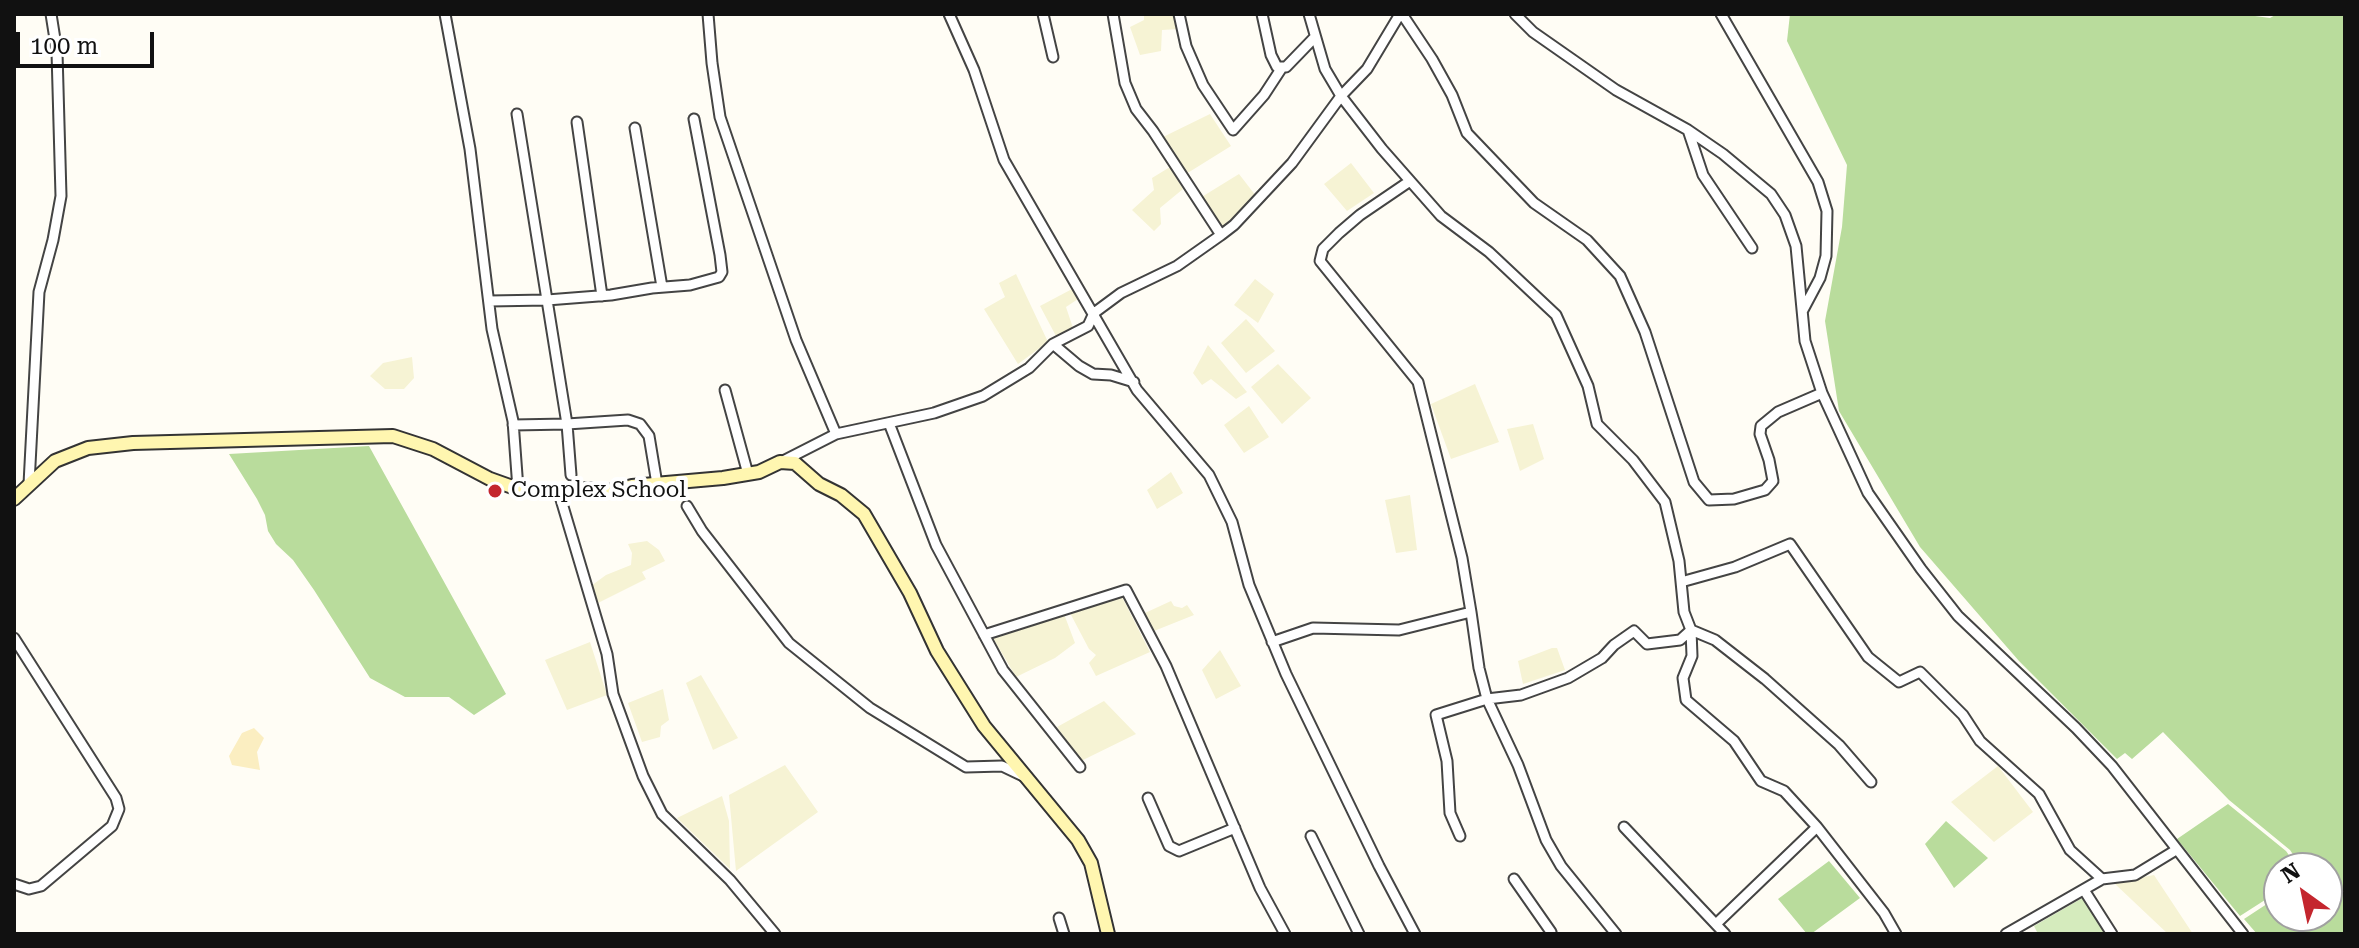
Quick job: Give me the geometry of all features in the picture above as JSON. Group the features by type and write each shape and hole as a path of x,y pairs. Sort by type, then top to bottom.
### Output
{"main road":[{"path":"14,499 55,461 88,448 133,443 393,436 425,445 490,479 518,489 559,493 587,489 613,491 632,486 748,474 780,462 795,463 819,484 841,495 864,514 910,593 937,651 984,726 1078,840 1091,863 1108,934"}],"street":[{"path":"29,484 39,292 61,196 57,52 51,14"},
{"path":"445,14 470,149 492,329 513,425 518,489"},
{"path":"708,14 720,117 796,340 836,434"},
{"path":"949,14 974,70 1004,160 1137,390 1209,475 1232,522 1249,585 1272,642 1379,866 1415,934"},
{"path":"1043,14 1053,57"},
{"path":"1113,14 1125,83 1136,109 1221,235"},
{"path":"1179,14 1186,46 1203,85 1233,130 1264,95 1281,69 1315,37"},
{"path":"1262,14 1271,55 1281,69"},
{"path":"1309,14 1325,69 1341,96 1441,216 1489,252 1556,315 1588,386 1597,424 1633,460 1665,502 1684,612 1691,630 1692,656 1683,678 1686,700 1734,741 1761,781 1784,791 1817,827 1884,913 1896,934"},
{"path":"780,462 836,434 963,405 983,396 1029,368 1053,344 1088,326 1094,313 1121,293 1177,266 1221,235 1292,163 1341,96 1367,69 1401,14 1446,83 1467,133 1534,203 1587,240 1620,276 1645,332 1694,482 1709,500 1734,499 1765,490 1773,481 1760,434 1761,426 1778,412 1822,393"},
{"path":"1515,14 1533,32 1616,90 1688,130 1747,171 1771,194 1785,215 1796,246 1805,341 1822,393 1868,493 1958,616 2112,766 2243,934"},
{"path":"1721,14 1818,182 1827,211 1826,256 1820,278 1803,310"},
{"path":"517,114 567,424 571,475"},
{"path":"489,301 602,296 719,277 722,272 694,119"},
{"path":"577,122 602,296"},
{"path":"635,128 662,287"},
{"path":"1688,130 1703,175 1752,248"},
{"path":"1410,181 1339,233 1323,249 1320,261 1418,382 1462,558 1479,668 1487,699 1518,765 1546,840 1561,866 1616,934"},
{"path":"1053,344 1093,374 1111,375 1134,382"},
{"path":"725,390 748,474"},
{"path":"513,425 628,420 640,424 649,436 657,484"},
{"path":"889,423 936,545 1003,670 1080,767"},
{"path":"559,493 607,654 613,694 643,776 662,814 730,880 775,934"},
{"path":"687,506 702,531 789,643 870,708 966,767 1002,766 1029,779"},
{"path":"1681,582 1735,567 1790,544 1868,657 1899,682 1920,672 1963,715 1980,741 2039,794 2070,850 2102,879"},
{"path":"984,635 1126,590 1166,666 1260,888 1285,934"},
{"path":"1272,642 1313,628 1399,630 1471,612"},
{"path":"1460,836 1450,813 1447,761 1436,715 1487,699 1521,695 1568,678 1602,658 1634,631 1647,644 1680,640 1691,630"},
{"path":"1691,630 1715,640 1765,679 1839,745 1871,782"},
{"path":"14,638 116,798 119,809 112,826 61,872 41,886 29,889 14,884"},
{"path":"1148,798 1169,846 1179,851 1235,828"},
{"path":"1624,827 1725,934"},
{"path":"1716,924 1817,827"},
{"path":"1311,836 1359,934"},
{"path":"2006,934 2102,879 2135,875 2176,850"},
{"path":"1514,879 1551,933"},
{"path":"2084,890 2112,934"},
{"path":"1059,918 1064,934"},
{"path":"2029,921 2035,934"}],"shaded area":[{"path":"1144,14 1176,14 1179,29 1162,30 1161,51 1140,55 1130,27 1144,20"},
{"path":"1210,114 1231,146 1186,174 1163,137"},
{"path":"1351,163 1374,193 1347,211 1324,184"},
{"path":"1170,167 1183,189 1160,208 1161,224 1154,231 1132,210 1154,190 1152,178"},
{"path":"1239,174 1256,196 1221,228 1200,198"},
{"path":"1016,274 1048,342 1018,364 984,309 1005,297 999,283"},
{"path":"1255,279 1274,294 1258,323 1234,305"},
{"path":"1074,288 1078,299 1066,307 1073,328 1056,336 1040,306"},
{"path":"1246,319 1275,351 1246,373 1221,343"},
{"path":"1208,345 1247,392 1236,399 1211,379 1202,385 1193,373"},
{"path":"412,357 414,378 404,389 385,389 370,376 383,363"},
{"path":"1278,364 1311,398 1282,424 1251,387"},
{"path":"1475,384 1499,442 1451,459 1431,404"},
{"path":"1249,406 1269,437 1244,453 1224,425"},
{"path":"1533,424 1544,459 1520,471 1507,429"},
{"path":"1171,472 1183,493 1157,509 1147,490"},
{"path":"1410,495 1417,550 1396,553 1385,500"},
{"path":"647,541 659,550 665,561 642,572 646,579 596,604 591,586 606,575 631,565 632,553 628,544"},
{"path":"1122,597 1150,652 1096,676 1089,663 1096,655 1089,649 1070,613"},
{"path":"1171,601 1174,606 1182,608 1187,605 1194,615 1154,631 1145,613"},
{"path":"1064,614 1075,643 1055,658 1016,677 993,638"},
{"path":"590,642 607,695 567,710 545,660"},
{"path":"1557,648 1565,670 1523,684 1518,661"},
{"path":"1220,650 1241,686 1216,699 1202,670"},
{"path":"701,675 738,738 713,750 686,683"},
{"path":"663,689 669,720 661,726 660,737 642,742 628,703"},
{"path":"1104,701 1136,734 1081,761 1057,727"},
{"path":"785,765 818,812 736,871 729,795"},
{"path":"1998,766 2033,812 1994,842 1951,802"},
{"path":"722,796 729,821 730,869 677,818"},
{"path":"2154,875 2193,934 2168,934 2114,883"}],"green space":[{"path":"1790,14 2240,14 2270,18 2277,14 2345,14 2345,934 2257,934 2244,919 2263,907 2263,932 2343,932 2343,852 2291,852 2229,800 2163,732 2132,759 2125,753 2117,759 2019,661 1920,547 1839,411 1825,321 1842,227 1847,165 1787,41"},
{"path":"369,446 506,694 474,715 449,697 405,697 370,678 293,560 276,544 257,499 229,454"},
{"path":"2228,804 2287,852 2263,852 2263,901 2240,916 2177,839"},
{"path":"1946,821 1988,858 1954,888 1925,844"},
{"path":"1829,861 1860,898 1807,934 1778,899"},
{"path":"2084,897 2107,934 2038,934 2034,926"}],"sand":[{"path":"254,728 264,738 257,752 260,770 232,765 229,756 242,733"}],"place":[{"name":"Complex School","path":"495,491"}]}
